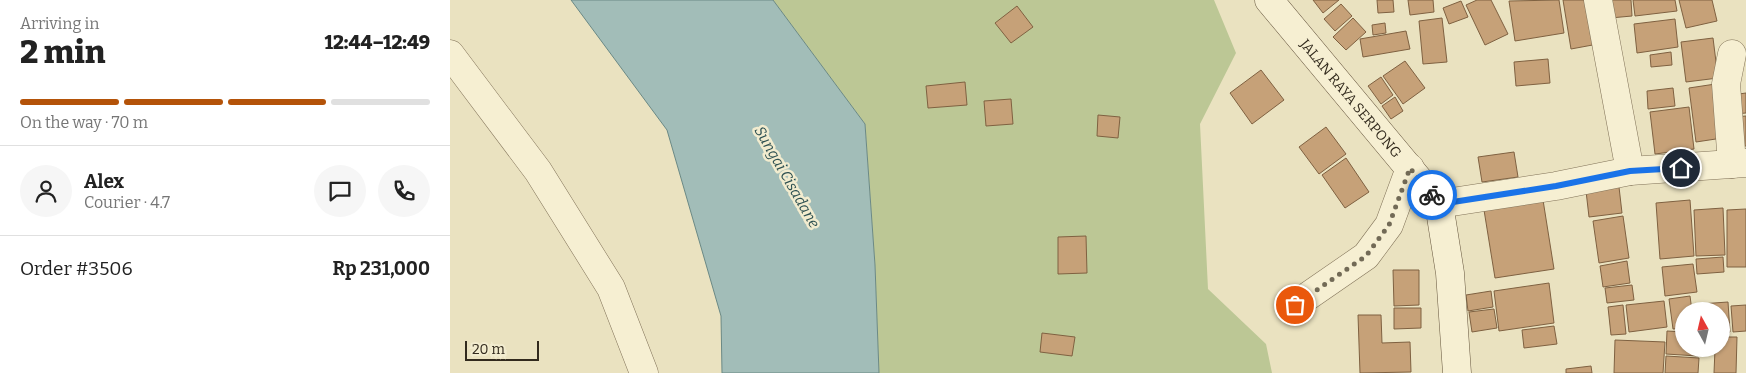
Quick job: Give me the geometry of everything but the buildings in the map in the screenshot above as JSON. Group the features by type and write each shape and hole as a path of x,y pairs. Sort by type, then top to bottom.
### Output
{"street":[{"name":"JALAN RAYA SERPONG","path":"1269,0 1440,204"},
{"path":"1598,0 1630,171"},
{"path":"450,54 538,170 611,288 644,373"},
{"path":"1457,373 1450,273 1440,204 1556,186 1630,171 1739,164 1726,84 1732,54"},
{"path":"1295,305 1366,256 1389,225 1410,168"}],"green space":[{"path":"773,0 1214,0 1236,53 1200,124 1208,289 1266,344 1272,373 879,373 875,265 865,124"}],"water":[{"name":"Sungai Cisadane","path":"571,0 773,0 865,124 875,265 879,373 722,373 721,316 667,130"}],"way so far":[{"path":"1295,305 1366,256 1389,225 1410,168 1432,195"}],"route":[{"path":"1432,195 1440,204 1556,186 1630,171 1681,168"}]}
